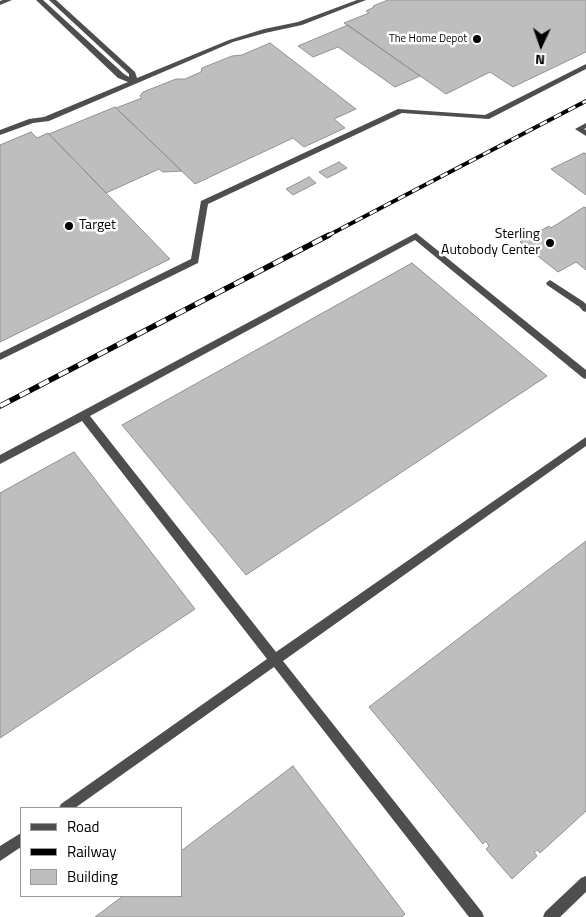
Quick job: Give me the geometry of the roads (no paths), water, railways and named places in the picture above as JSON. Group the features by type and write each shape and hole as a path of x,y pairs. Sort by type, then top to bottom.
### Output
{"lane":[{"path":"0,3 9,0"},
{"path":"39,0 121,76 133,81"},
{"path":"52,0 133,73 133,81"},
{"path":"0,133 46,119 232,41 264,30 300,24 363,0"},
{"path":"0,357 194,261 204,203 401,111 486,117 586,66"},
{"path":"586,125 579,129 586,134"},
{"path":"0,460 416,236 586,375"},
{"path":"550,283 584,306"},
{"path":"83,415 477,917"},
{"path":"66,807 586,441"},
{"path":"0,854 20,840"},
{"path":"550,917 586,883"}],"railway":[{"path":"327,236 586,101"},
{"path":"0,406 329,235"}],"place":[{"name":"The Home Depot","path":"477,39"},
{"name":"Target","path":"69,226"},
{"name":"Sterling Autobody Center","path":"550,243"}]}
